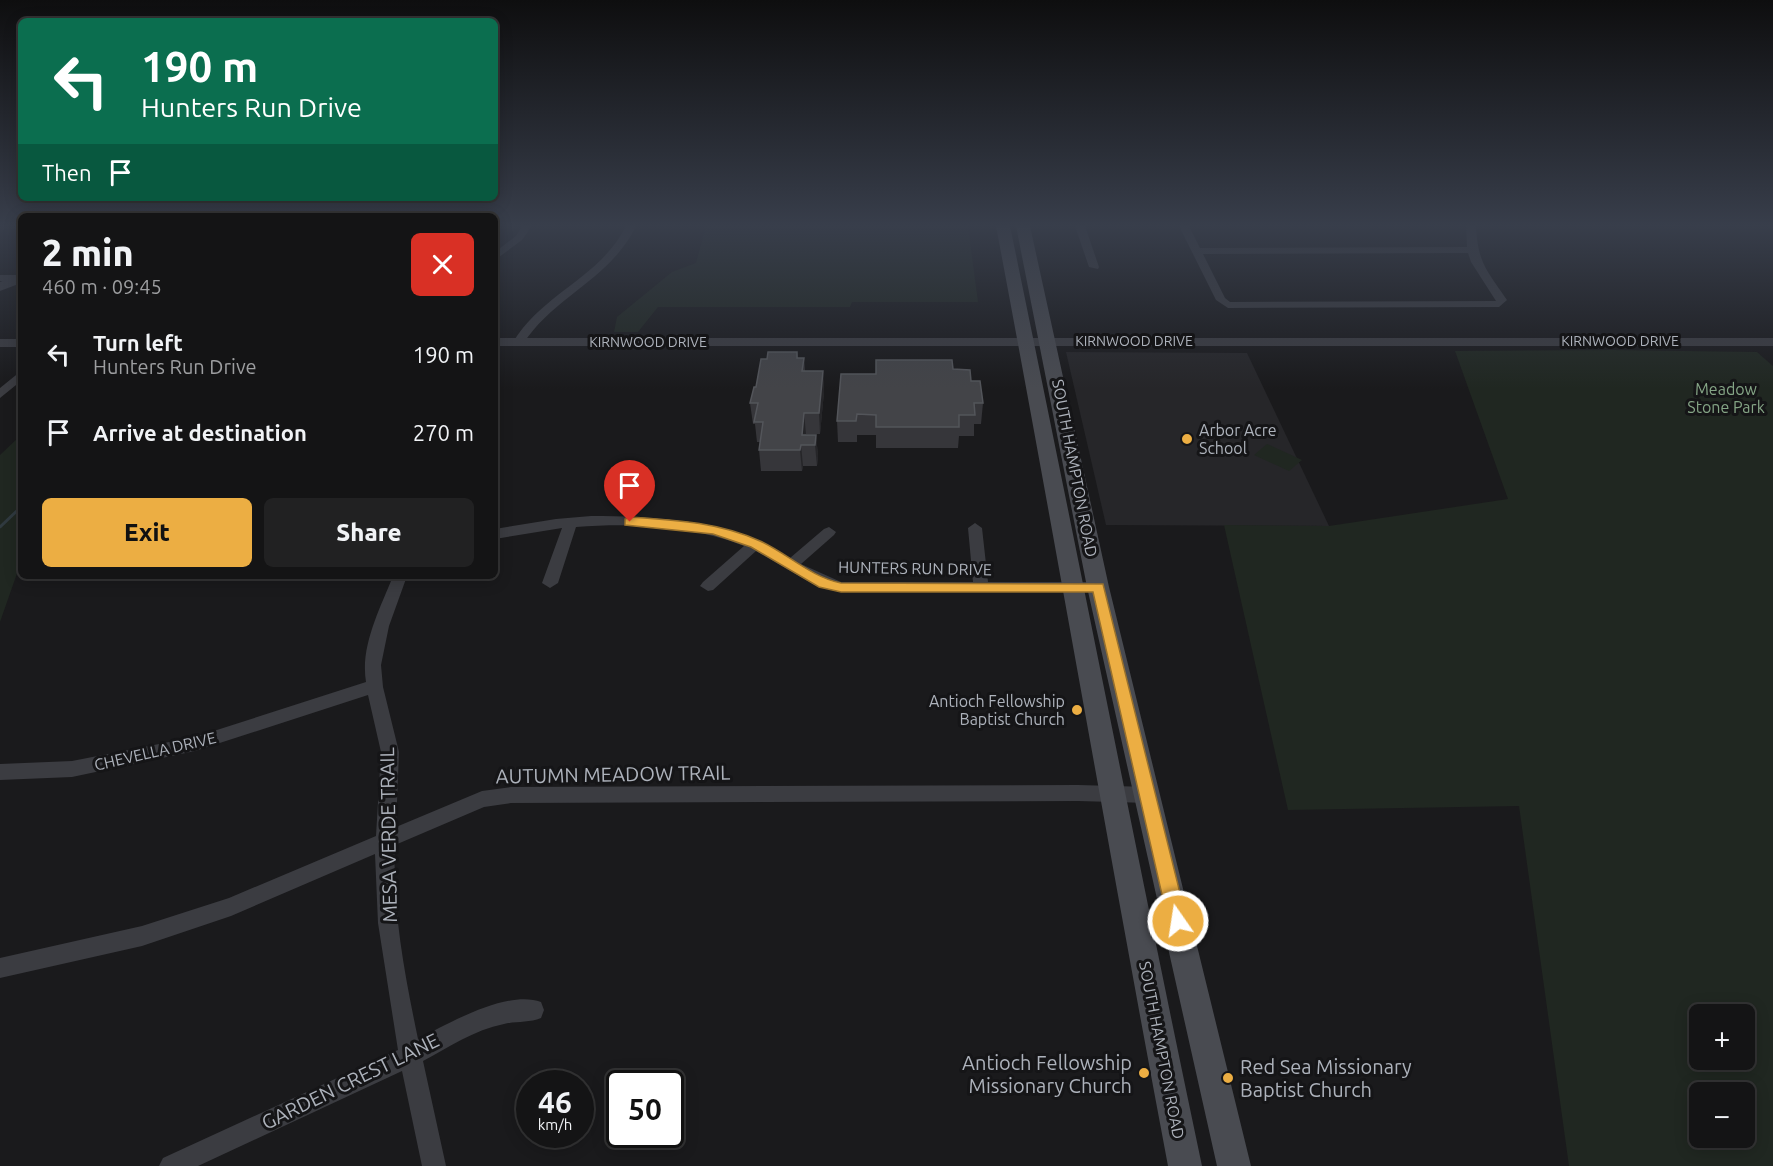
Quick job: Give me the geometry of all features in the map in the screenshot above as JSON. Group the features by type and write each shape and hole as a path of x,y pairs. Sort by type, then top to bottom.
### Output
{"main road":[{"name":"SOUTH HAMPTON ROAD","path":"1020,280 1038,341"},
{"name":"SOUTH HAMPTON ROAD","path":"1030,280 1038,341 1086,587 1110,793 1185,1166"},
{"name":"SOUTH HAMPTON ROAD","path":"1086,587 1149,795 1234,1166"}],"street":[{"path":"0,287 15,280"},
{"path":"519,342 531,323 584,280"},
{"path":"1211,280 1221,300 1228,305 1499,304 1502,300 1487,280"},
{"name":"KIRNWOOD DRIVE","path":"498,342 1773,342"},
{"path":"0,343 18,343"},
{"path":"0,394 18,378"},
{"name":"HUNTERS RUN DRIVE","path":"498,533 540,525 630,522 684,525 715,530 755,544 824,584 841,587 1086,587"},
{"path":"550,583 570,524"},
{"path":"975,528 981,587"},
{"path":"791,565 829,532"},
{"path":"708,586 755,544"},
{"name":"MESA VERDE TRAIL","path":"399,579 376,649 373,674 390,749 390,801 385,843 389,932 410,1056 434,1166"},
{"name":"CHEVELLA DRIVE","path":"0,772 72,769 195,744 375,686"},
{"name":"AUTUMN MEADOW TRAIL","path":"0,968 142,936 231,907 385,843 455,810 482,800 511,795 1110,793 1149,795"},
{"name":"GARDEN CREST LANE","path":"171,1166 410,1056 470,1023 504,1013 533,1010"}],"shaded area":[{"name":"Arbor Acre School","path":"1066,352 1247,353 1329,526 1106,525"}],"green space":[{"path":"662,280 975,280 978,302 852,302 850,307 658,307 638,332 614,332 617,317"},
{"name":"Meadow Stone Park","path":"1455,351 1757,352 1773,366 1773,1166 1569,1166 1519,806 1288,810 1224,525 1329,526 1508,499"},
{"path":"18,438 18,571 0,622 0,455"},
{"path":"1267,444 1302,460 1289,471 1254,455"}],"building":[{"path":"768,352 797,352 797,358 804,358 802,371 823,371 819,413 804,413 802,435 816,435 815,445 801,445 800,450 759,450 763,422 754,422 758,403 750,403 754,387 756,387 761,359 767,359"},
{"path":"876,360 952,360 953,369 970,370 971,381 980,381 983,403 974,403 975,415 959,415 959,427 876,427 876,415 857,414 856,421 837,421 841,374 876,374"}],"waterway":[{"path":"0,527 18,510"}],"place":[{"name":"Arbor Acre School","path":"1187,439"},
{"name":"Antioch Fellowship Baptist Church","path":"1077,710"},
{"name":"Antioch Fellowship Missionary Church","path":"1144,1073"},
{"name":"Red Sea Missionary Baptist Church","path":"1228,1078"}],"route":[{"path":"630,522 684,525 715,530 755,544 824,584 841,587 1098,587 1178,921"}]}
